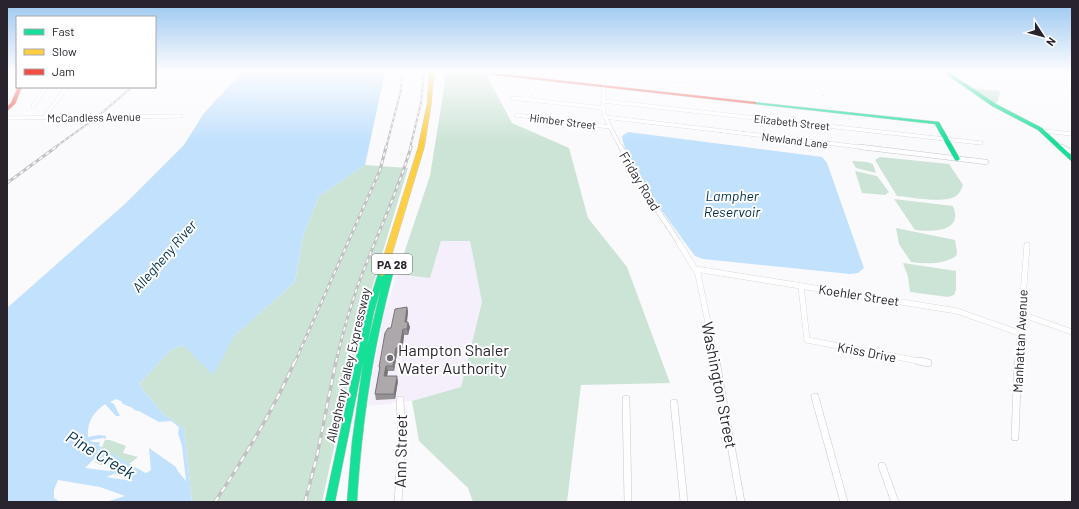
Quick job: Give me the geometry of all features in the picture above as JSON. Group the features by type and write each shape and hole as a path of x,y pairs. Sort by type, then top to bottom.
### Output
{"main road":[{"path":"7,110 13,104 17,95"},
{"name":"Allegheny Valley Expressway","path":"330,502 370,312 421,148 430,95"},
{"name":"Allegheny Valley Expressway","path":"352,502 356,435 362,389 384,291 423,163 431,131 436,95"},
{"path":"682,95 937,123 957,159"},
{"path":"979,95 994,105 1044,131 1072,159"},
{"path":"334,502 343,438"}],"street":[{"path":"33,106 41,95"},
{"path":"44,118 61,95"},
{"path":"526,99 529,95"},
{"name":"Friday Road","path":"603,95 605,117 637,179 696,269"},
{"path":"513,98 603,108"},
{"name":"Elizabeth Street","path":"603,101 981,143"},
{"name":"Himber Street","path":"516,115 610,126"},
{"name":"McCandless Avenue","path":"7,118 181,116"},
{"name":"Newland Lane","path":"605,117 986,162"},
{"path":"1044,131 1072,134"},
{"path":"1056,144 1072,152"},
{"name":"Manhattan Avenue","path":"1015,437 1019,334 1027,245"},
{"name":"Koehler Street","path":"696,269 957,311 1019,334"},
{"name":"Washington Street","path":"696,269 723,396 741,502"},
{"name":"Kriss Drive","path":"801,286 807,340 928,363"},
{"path":"1021,314 1072,332"},
{"path":"814,397 844,502"},
{"path":"626,399 628,502"},
{"name":"Ann Street","path":"398,502 402,441 400,400"},
{"path":"674,403 684,502"},
{"path":"882,466 895,502"}],"shaded area":[{"path":"441,241 470,241 482,302 461,387 412,401 367,406 383,318 397,274 430,278"}],"green space":[{"path":"443,95 497,95 512,123 569,148 588,218 627,267 670,383 581,385 567,502 473,502 468,488 419,441 412,401 461,387 482,302 470,241 441,241 430,278 397,274 430,176"},
{"path":"982,95 1000,95 997,102 994,103"},
{"path":"880,157 949,164 963,185 956,196 944,200 897,196 875,160"},
{"path":"852,161 873,164 876,173 856,168"},
{"path":"365,165 408,168 371,291 351,369 322,502 192,502 184,428 163,414 139,384 171,350 183,345 213,374 235,335 295,282 303,236 319,196"},
{"path":"855,171 877,176 889,192 885,195 862,193"},
{"path":"894,199 953,206 955,215 954,221 950,226 937,230 915,230"},
{"path":"896,228 955,240 957,252 956,256 940,262 911,262 899,244"},
{"path":"903,263 956,271 956,290 954,295 948,297 910,292 908,277"},
{"path":"105,440 110,440 126,446 123,453 138,457 129,464 100,465 95,462"}],"water":[{"name":"Allegheny River","path":"221,95 380,95 365,165 319,196 303,236 295,282 235,335 213,375 183,345 171,350 139,384 163,414 184,428 192,502 106,502 125,496 100,487 58,480 54,490 54,498 60,502 7,502 7,308 126,203 184,145 204,113","holes":["116,399 121,401 123,404 159,422 171,421 179,427 178,433 182,446 186,481 176,467 149,448 151,470 133,481 106,477 134,467 109,471 85,468 96,457 100,442 86,441 103,438 106,439 106,436 99,435 88,437 90,422 94,414 105,404 116,416 120,416 114,404 110,402"]},
{"name":"Lampher Reservoir","path":"628,132 822,157 827,163 864,268 858,273 850,274 703,259 695,256 653,197 632,164 622,136"}],"building":[{"name":"Hampton Shaler Water Authority","path":"407,307 405,322 408,322 407,329 403,329 400,347 396,348 393,366 386,366 384,376 397,376 394,394 375,394 385,333 388,328 391,328 395,309"}],"waterway":[{"name":"Pine Creek","path":"86,444 159,489 169,502"}],"railway":[{"path":"54,148 97,117 123,95"},
{"path":"386,148 400,95"},
{"path":"410,148 422,95"},
{"path":"7,183 56,147"},
{"path":"295,362 380,170 386,147"},
{"path":"336,362 358,285 399,182 411,147"},
{"path":"215,502 258,433 295,361"},
{"path":"305,502 317,456 336,361"}],"traffic: fast":[{"path":"979,95 994,105 1040,129 1072,159"},
{"path":"755,103 937,123 957,159"},
{"path":"352,502 356,442 364,385 375,328 390,270"},
{"path":"330,502 370,312 382,274"}],"traffic: slow":[{"path":"382,274 421,148 430,95"}],"traffic: jam":[{"path":"7,110 13,104 17,95"},
{"path":"681,95 755,103"}],"place":[{"name":"Hampton Shaler Water Authority","path":"390,358"}]}
